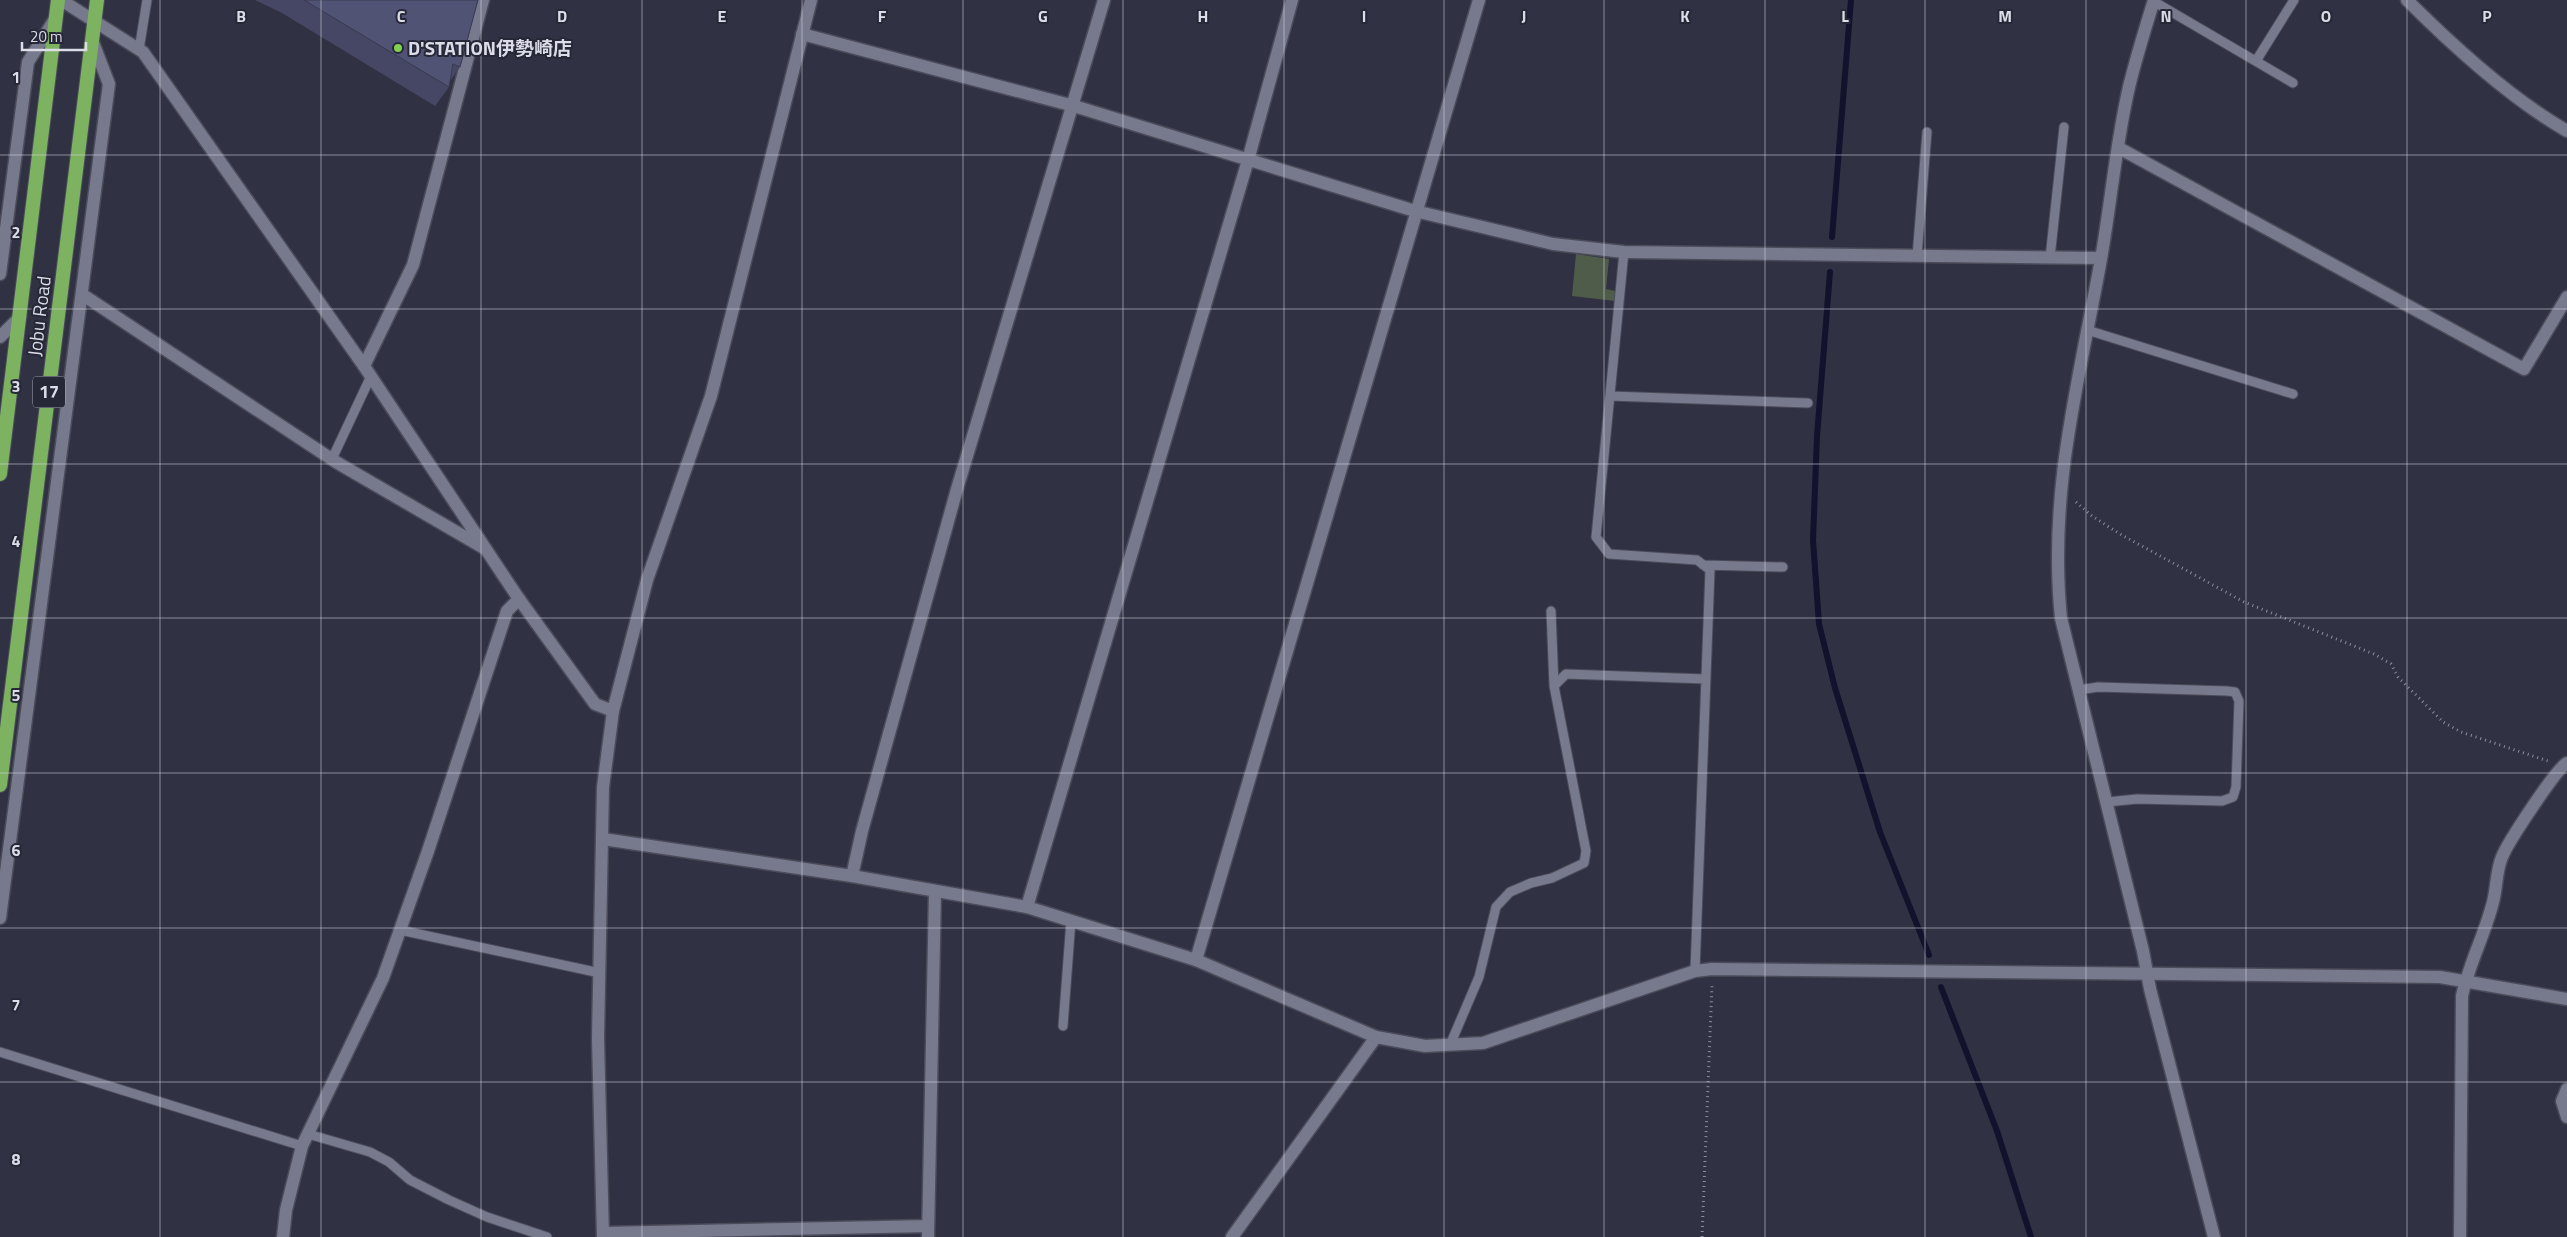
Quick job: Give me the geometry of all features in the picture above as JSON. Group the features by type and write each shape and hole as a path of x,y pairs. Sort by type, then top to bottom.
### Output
{"highway":[{"name":"Jobu Road","path":"0,474 59,0"},
{"name":"Jobu Road","path":"0,785 97,0"}],"street":[{"path":"59,0 139,50 368,371 519,599 596,704 613,711"},
{"path":"368,371 413,265 483,0"},
{"path":"811,0 711,396 647,580 613,711 603,787 598,1038 603,1235 928,1232 935,892"},
{"path":"852,876 862,831 955,499 1074,106 1104,0"},
{"path":"1027,907 1248,160 1292,0"},
{"path":"1196,960 1304,598 1415,211 1479,0"},
{"path":"2407,0 2498,81 2547,119 2567,131"},
{"path":"2153,1 2129,88 2101,258 2065,447 2060,496 2059,592 2061,618 2147,973 2214,1237"},
{"path":"0,274 28,62 56,19"},
{"path":"802,34 1074,106 1415,211 1553,244 1624,252 2101,258"},
{"path":"0,918 83,295 109,84 92,40"},
{"path":"2119,148 2524,368 2567,296"},
{"path":"83,295 332,459 484,548"},
{"path":"0,337 20,317"},
{"path":"284,1237 286,1210 302,1146 383,978 507,611 519,599"},
{"path":"2460,1237 2462,996 2485,930 2501,859 2507,846 2564,766"},
{"path":"603,839 852,876 1027,907 1196,960 1376,1037 1425,1046 1483,1043 1695,971 1712,969 2430,977 2466,980 2567,999"},
{"path":"1232,1237 1376,1037"},
{"path":"2567,1089 2562,1101 2567,1117"}],"lane":[{"path":"139,50 147,0"},
{"path":"2256,61 2294,0"},
{"path":"2153,1 2293,82"},
{"path":"2050,258 2064,127"},
{"path":"1917,256 1927,132"},
{"path":"1624,252 1596,538 1609,554 1697,560 1710,570 1695,971"},
{"path":"2087,330 2293,394"},
{"path":"332,459 368,371"},
{"path":"1610,396 1808,403"},
{"path":"1703,565 1783,567"},
{"path":"1450,1045 1479,977 1488,933 1496,907 1510,892 1531,883 1552,878 1584,863 1586,851 1554,686 1551,610"},
{"path":"1554,686 1566,674 1706,679"},
{"path":"2079,690 2098,687 2227,691 2235,692 2239,701 2236,788 2233,797 2222,801 2137,799 2107,802"},
{"path":"1063,1026 1071,920"},
{"path":"400,930 600,972"},
{"path":"0,1052 302,1146"},
{"path":"308,1134 370,1152 389,1162 410,1180 449,1200 486,1217 547,1237"}],"path":[{"path":"2060,496 2079,503 2092,516 2120,534 2244,602 2374,654 2391,664 2398,677 2443,722 2455,729 2564,766"},
{"path":"1702,1237 1712,969"}],"green space":[{"path":"1576,254 1609,259 1606,289 1615,291 1615,301 1572,296"}],"building":[{"name":"D'STATION伊勢崎店","path":"304,0 478,0 460,67 453,64 449,87"}],"waterway":[{"path":"1832,237 1851,0"},
{"path":"1830,272 1817,436 1813,540 1819,624 1835,688 1880,832 1929,955"},
{"path":"1941,987 1997,1131 2031,1237"}],"place":[{"name":"D'STATION伊勢崎店","path":"398,48"}]}
